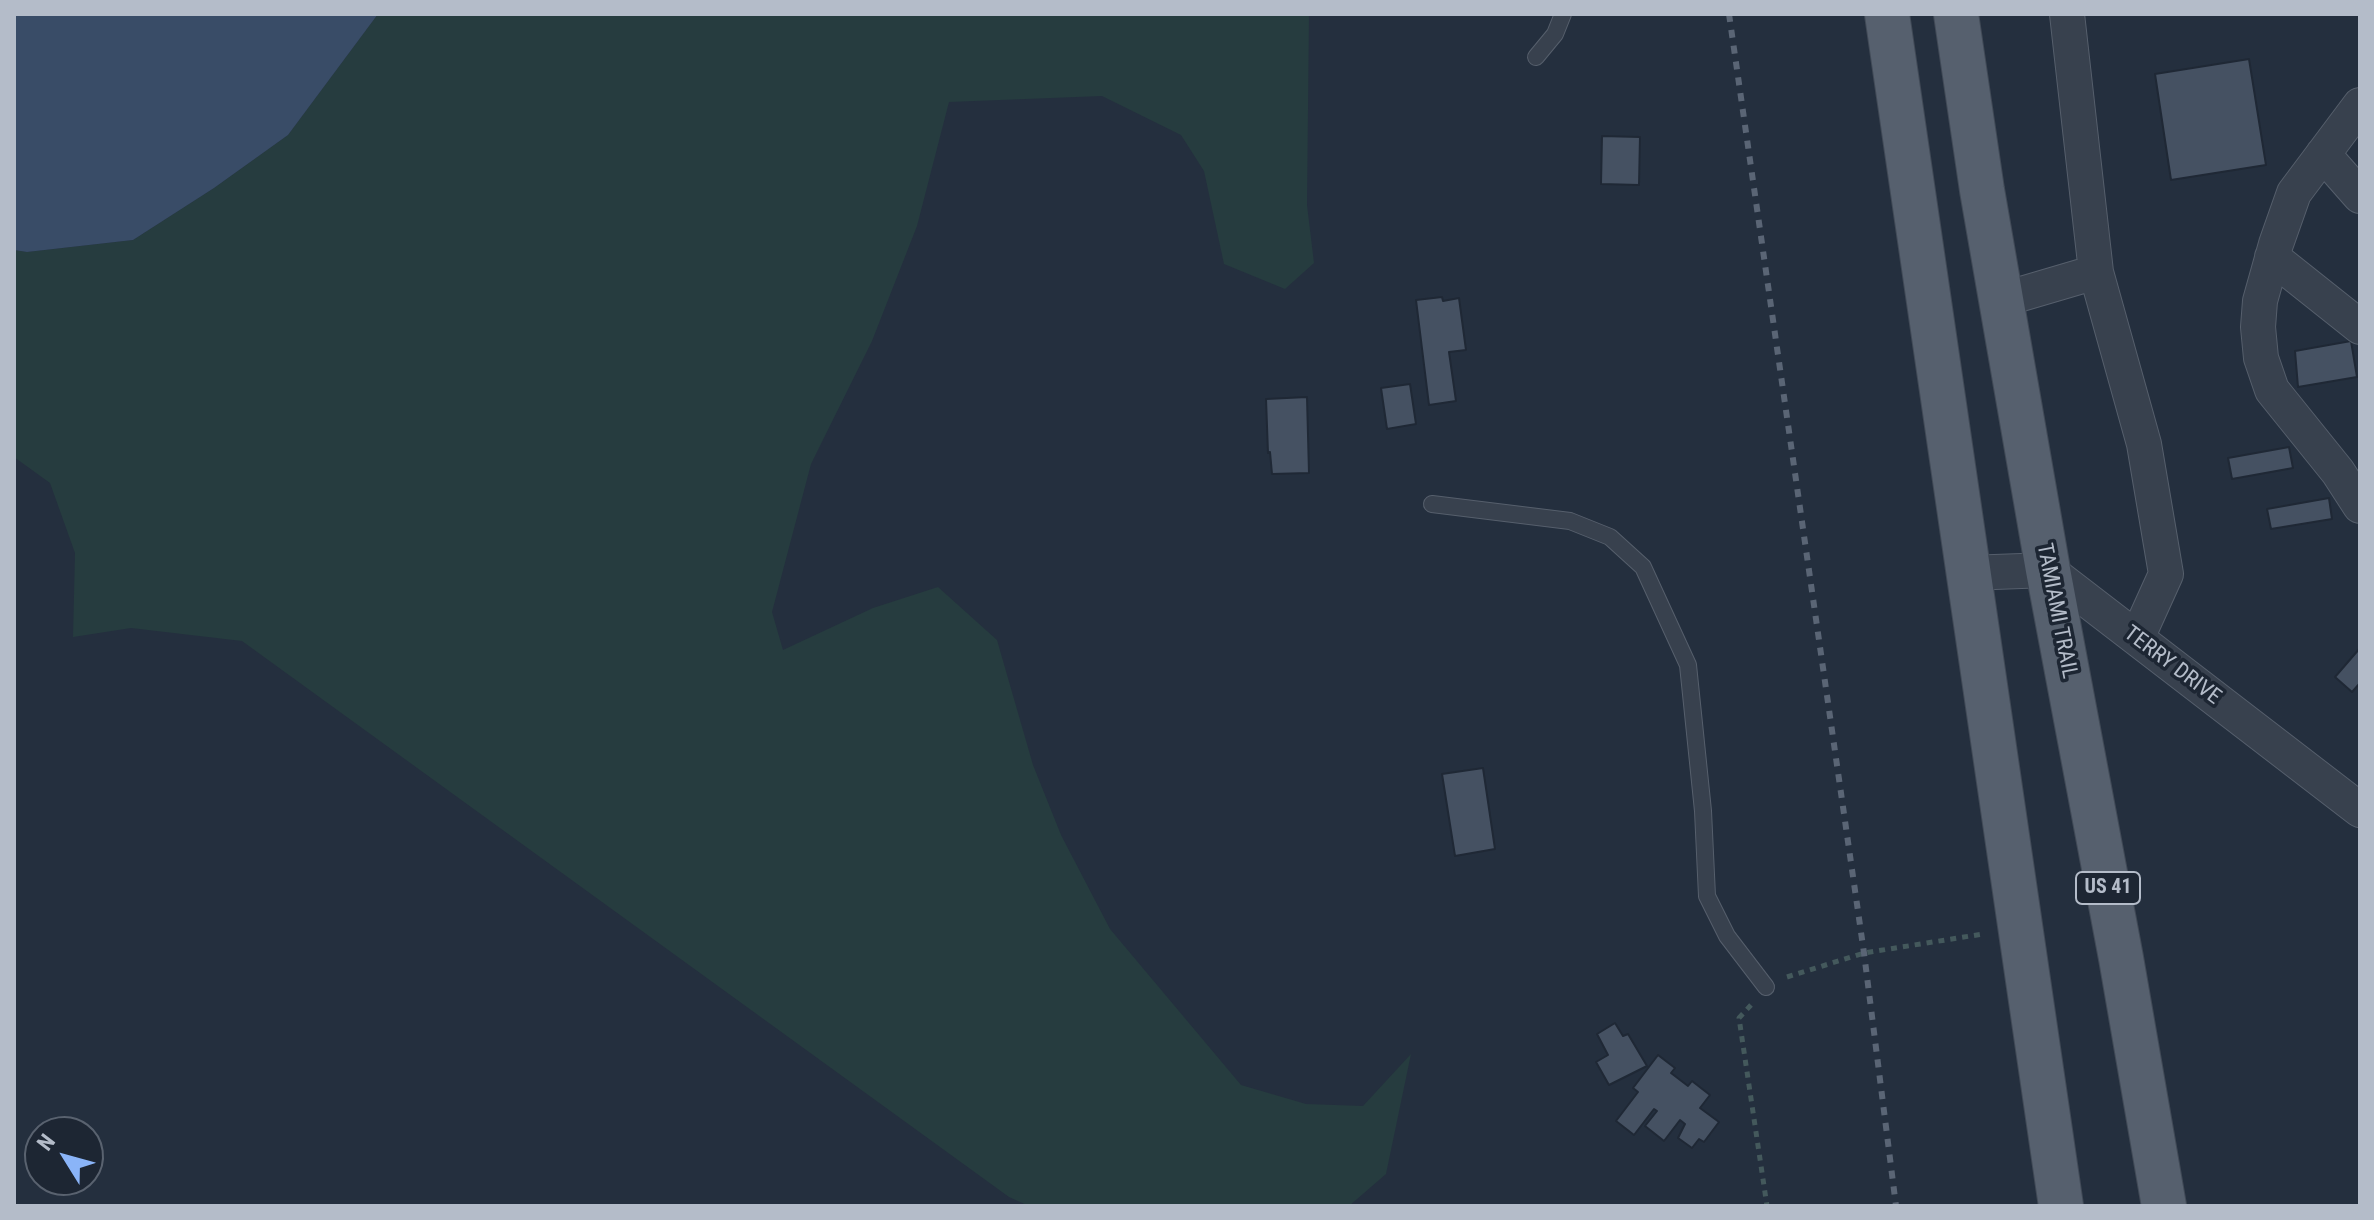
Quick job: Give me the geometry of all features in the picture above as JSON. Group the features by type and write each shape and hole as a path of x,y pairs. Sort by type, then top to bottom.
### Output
{"main road":[{"path":"1887,14 2061,1206"},
{"name":"TAMIAMI TRAIL","path":"1956,14 2048,570 2164,1206"}],"street":[{"path":"2067,14 2096,272 2144,444 2166,574 2137,638"},
{"path":"2360,105 2294,193 2260,301 2258,327 2261,358 2272,390 2338,472 2360,506"},
{"path":"2323,154 2360,196"},
{"path":"2272,257 2360,327"},
{"path":"2001,300 2096,272"},
{"path":"1968,573 2048,570"},
{"name":"TERRY DRIVE","path":"2048,570 2360,810"}],"lane":[{"path":"1536,57 1555,34 1563,14"},
{"path":"1432,504 1570,521 1610,537 1643,567 1688,665 1703,811 1707,896 1727,936 1766,987"}],"path":[{"path":"1767,1206 1739,1018 1766,987 1788,976 1864,953 2020,928"}],"green space":[{"path":"378,14 1309,14 1307,205 1314,263 1285,289 1224,264 1204,171 1181,135 1102,96 949,102 917,226 872,341 811,464 772,612 783,650 873,608 938,587 997,640 1033,765 1061,835 1110,929 1241,1085 1306,1104 1363,1106 1411,1054 1386,1174 1349,1206 1029,1206 1009,1197 242,641 131,628 73,637 75,553 50,483 14,457 14,250 27,252 133,240 214,188 288,135"}],"water":[{"path":"14,14 378,14 288,135 214,188 133,240 27,252 14,250"}],"building":[{"path":"2249,59 2266,165 2171,180 2155,74"},
{"path":"1602,136 1640,137 1639,185 1601,184"},
{"path":"1442,297 1443,301 1459,298 1466,350 1449,352 1456,401 1429,405 1416,300"},
{"path":"2351,341 2357,377 2298,387 2295,351"},
{"path":"1410,384 1416,424 1387,429 1381,388"},
{"path":"1307,397 1309,473 1272,474 1266,399"},
{"path":"2289,447 2293,468 2232,479 2228,458"},
{"path":"2329,498 2332,519 2271,529 2267,509"},
{"path":"2360,648 2360,683 2352,692 2335,677"},
{"path":"1483,768 1495,849 1455,856 1442,774"},
{"path":"1615,1023 1623,1036 1628,1034 1647,1066 1609,1085 1596,1062 1608,1055 1597,1034"},
{"path":"1658,1055 1675,1068 1671,1073 1688,1086 1692,1081 1710,1095 1700,1108 1719,1122 1704,1142 1699,1139 1692,1148 1678,1138 1685,1124 1680,1120 1664,1141 1645,1126 1657,1111 1654,1109 1634,1135 1616,1121 1638,1092 1633,1088"}],"railway":[{"path":"1729,14 1864,953 1896,1206"}]}
